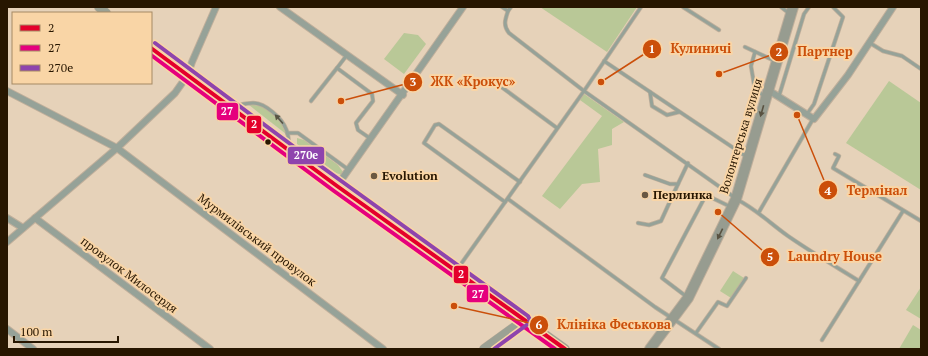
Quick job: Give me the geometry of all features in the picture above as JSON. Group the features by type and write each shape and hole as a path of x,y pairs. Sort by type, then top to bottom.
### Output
{"main road":[{"name":"Волонтерська вулиця","path":"650,349 688,298 734,203 792,11"},
{"path":"152,49 337,186 565,349"},
{"path":"484,349 524,320"}],"street":[{"path":"7,242 117,148 175,93 187,76 216,7"},
{"path":"280,7 403,95"},
{"path":"337,186 403,95 463,7"},
{"path":"767,93 779,96 814,119 870,43 893,7"},
{"name":"Мурмилівський провулок","path":"7,91 117,148 383,349"},
{"path":"7,218 23,228"},
{"name":"провулок Милосердя","path":"35,218 210,349"},
{"path":"7,329 33,349"}],"lane":[{"path":"502,7 508,11"},
{"path":"511,7 508,11 505,27 509,33 584,91 688,163 734,203"},
{"path":"455,271 520,182 641,7"},
{"path":"683,7 719,30"},
{"path":"781,7 792,11"},
{"path":"779,96 804,14 808,7"},
{"path":"807,114 814,104 843,17 833,7"},
{"path":"870,43 883,51 902,56 921,69"},
{"path":"745,46 777,62"},
{"path":"755,52 751,66 755,90 767,93"},
{"path":"311,102 347,55"},
{"path":"604,61 748,158"},
{"path":"337,68 372,94 373,101 356,123 358,130 371,139"},
{"path":"496,83 557,128"},
{"path":"650,92 652,106 667,115 679,112"},
{"path":"229,107 252,103 259,104 282,121 287,133 288,142 294,154"},
{"path":"759,212 814,119"},
{"path":"505,202 424,143 435,125 439,124 520,182"},
{"path":"287,133 298,133 349,170"},
{"path":"834,154 839,156 833,168 921,221"},
{"path":"638,222 649,226 661,221 688,163"},
{"path":"645,175 670,184 678,184"},
{"path":"688,298 662,278 706,195 759,212 763,218 789,237 859,281"},
{"path":"508,199 655,307 674,318 719,349"},
{"path":"822,340 904,211"},
{"path":"696,333 718,302 727,306 746,278"}],"green space":[{"path":"540,7 637,7 607,52"},
{"path":"404,33 418,35 426,44 404,74 384,59"},
{"path":"889,81 921,103 921,190 846,143"},
{"path":"584,94 624,122 612,129 612,145 598,149 600,182 582,184 560,209 542,196 602,116 580,100"},
{"path":"249,105 256,105 267,109 280,122 286,134"},
{"path":"297,138 304,140 338,165 343,172 342,175 336,173 297,144"},
{"path":"733,271 744,278 731,298 720,291"},
{"path":"921,287 921,319 906,310"},
{"path":"913,325 921,330 921,349 899,349"}],"transit line":[{"name":"270е","path":"155,43 297,149 528,316 530,320 528,324 494,349"},
{"name":"2","path":"152,49 337,186 565,349"},
{"name":"27","path":"152,56 334,191 555,349"}],"place":[{"name":"Партнер","path":"719,74"},
{"name":"Кулиничі","path":"601,82"},
{"name":"ЖК «Крокус»","path":"341,101"},
{"name":"Термінал","path":"797,115"},
{"name":"Evolution","path":"374,176"},
{"name":"Перлинка","path":"645,195"},
{"name":"Laundry House","path":"718,212"},
{"name":"Клініка Феськова","path":"454,306"}]}
